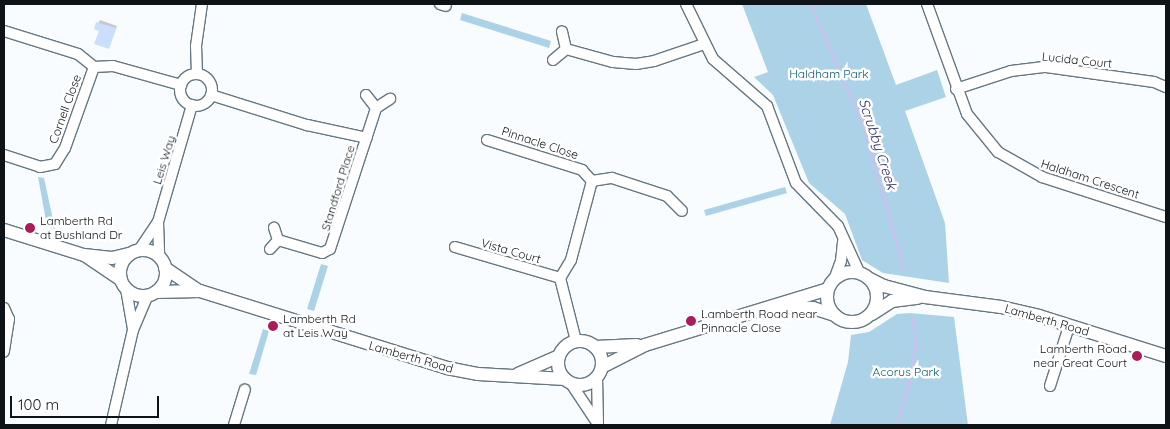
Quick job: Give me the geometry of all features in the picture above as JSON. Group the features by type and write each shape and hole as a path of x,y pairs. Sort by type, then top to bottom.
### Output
{"street":[{"path":"197,74 196,46 202,4"},
{"path":"686,4 704,44 725,71 757,94 767,106 796,183 838,226 843,239 877,297 868,316"},
{"name":"Haldham Crescent","path":"927,4 956,89 967,114 980,134 1019,167 1042,178 1166,217"},
{"path":"4,31 78,54 94,67 113,66 180,85"},
{"path":"562,31 566,49"},
{"path":"566,49 613,62 636,64 654,61 704,44"},
{"path":"553,60 566,49"},
{"name":"Cornell Close","path":"4,155 40,167 55,164 63,153 94,67"},
{"name":"Lucida Court","path":"956,89 1012,71 1046,67 1154,82 1166,87"},
{"path":"197,74 209,81 211,94 204,104 192,105 182,98 180,85 187,77 197,74"},
{"name":"Standford Place","path":"211,94 307,125 366,138"},
{"path":"366,95 376,108 390,99"},
{"name":"Leis Way","path":"135,252 158,222 192,105"},
{"name":"Standford Place","path":"278,240 322,253 330,249 376,108"},
{"name":"Pinnacle Close","path":"487,140 582,170 592,181"},
{"path":"576,341 560,278 571,260 592,181 612,178 667,196 682,211"},
{"name":"Leis Way","path":"158,222 162,262"},
{"path":"270,250 278,240 274,228"},
{"name":"Lamberth Road","path":"4,230 84,255 112,258 135,252 162,262 200,292"},
{"path":"835,315 828,303 831,285 841,261 843,239"},
{"name":"Vista Court","path":"455,247 560,278"},
{"path":"133,330 123,284 121,264 135,252"},
{"name":"Lamberth Road","path":"84,255 136,295 200,292 447,368 511,376 567,380 584,384 599,372 645,345"},
{"path":"111,425 133,330 152,293 164,281 162,262"},
{"name":"Lamberth Road","path":"511,376 559,356 565,346 576,341 595,347 645,345 778,306 831,285 846,273 864,276 884,286 925,297 1002,307 1166,356"},
{"name":"Lamberth Road","path":"778,306 813,308 855,322 892,301 925,297"},
{"path":"4,308 9,319 4,352"},
{"path":"1050,386 1069,326"},
{"path":"595,347 600,353 597,423"},
{"path":"559,356 559,368 597,423"},
{"path":"234,425 245,390"}],"green space":[{"name":"Haldham Park","path":"742,4 866,4 896,85 937,70 946,97 905,111 945,223 949,283 883,273 862,260 845,214 809,183 773,95 754,77 768,72"},
{"path":"462,13 551,41 549,48 460,20"},
{"path":"38,177 44,178 55,229 47,226"},
{"path":"785,187 787,193 706,216 704,210"},
{"path":"321,264 328,266 314,311 307,309"},
{"name":"Acorus Park","path":"910,313 954,317 968,425 830,425 848,362 851,335 869,332 897,314"},
{"path":"263,329 269,331 256,375 249,374"}],"building":[{"path":"96,22 116,28 109,49 94,44 99,31 94,29"}],"waterway":[{"name":"Scrubby Creek","path":"810,4 862,122 903,267"},
{"name":"Scrubby Creek","path":"897,425 909,383 915,348 913,318"}],"place":[{"name":"Lamberth Rd at Bushland Dr","path":"30,228"},
{"name":"Lamberth Road near Pinnacle Close","path":"691,321"},
{"name":"Lamberth Rd at Leis Way","path":"273,326"},
{"name":"Lamberth Road near Great Court","path":"1137,356"}]}
